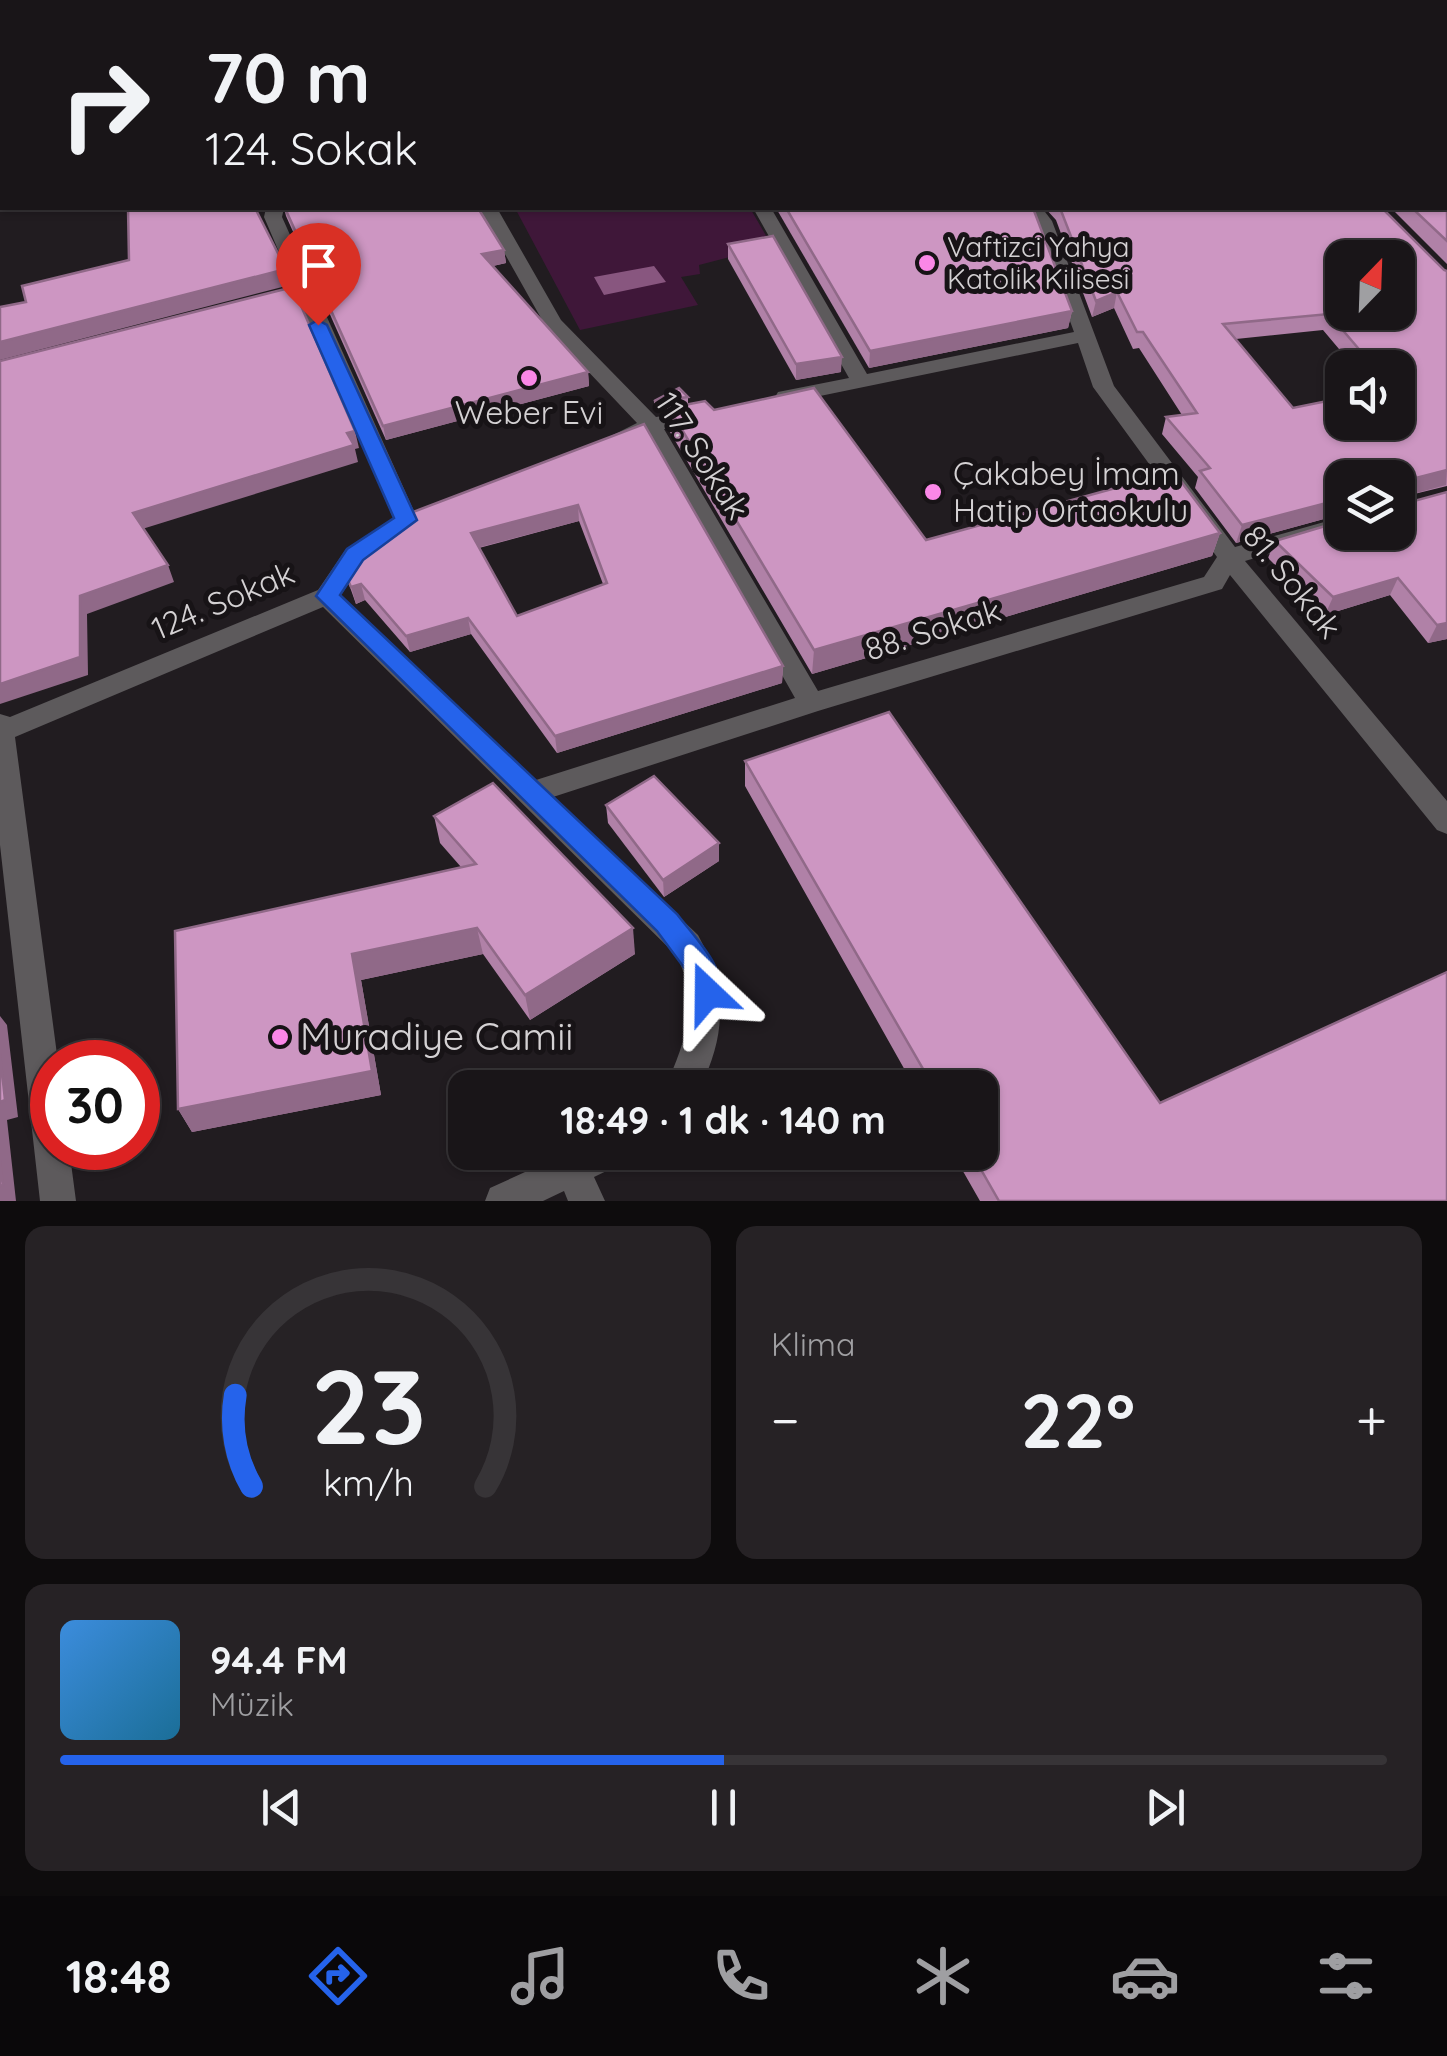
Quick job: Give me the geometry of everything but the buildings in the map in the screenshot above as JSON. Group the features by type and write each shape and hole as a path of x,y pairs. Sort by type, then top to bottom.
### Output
{"street":[{"name":"124. Sokak","path":"1,728 327,596 355,554 415,517 294,295 273,217 275,210"},
{"name":"117. Sokak","path":"489,210 553,323 652,425 811,703"},
{"path":"763,210 861,381"},
{"name":"81. Sokak","path":"1035,210 1043,221 1104,387 1228,557 1447,822"},
{"path":"766,401 1085,336"},
{"path":"599,446 652,425 728,409"},
{"name":"88. Sokak","path":"532,793 811,703 1213,584 1228,557 1325,530"},
{"path":"327,596 667,923 702,968 707,1022 691,1070"},
{"path":"1,728 3,776 58,1201"},
{"path":"503,1201 579,1185"}],"shaded area":[{"path":"516,210 751,210 772,246 699,265 700,274 681,277 698,305 580,330"},
{"path":"654,266 666,282 604,295 594,277"}],"place":[{"name":"Vaftizci Yahya Katolik Kilisesi","path":"927,263"},
{"name":"Weber Evi","path":"529,378"},
{"name":"Çakabey İmam Hatip Ortaokulu","path":"933,492"},
{"name":"Muradiye Camii","path":"280,1037"}],"route":[{"path":"318,325 406,520 355,554 327,596 667,923 702,968 708,993"}]}
